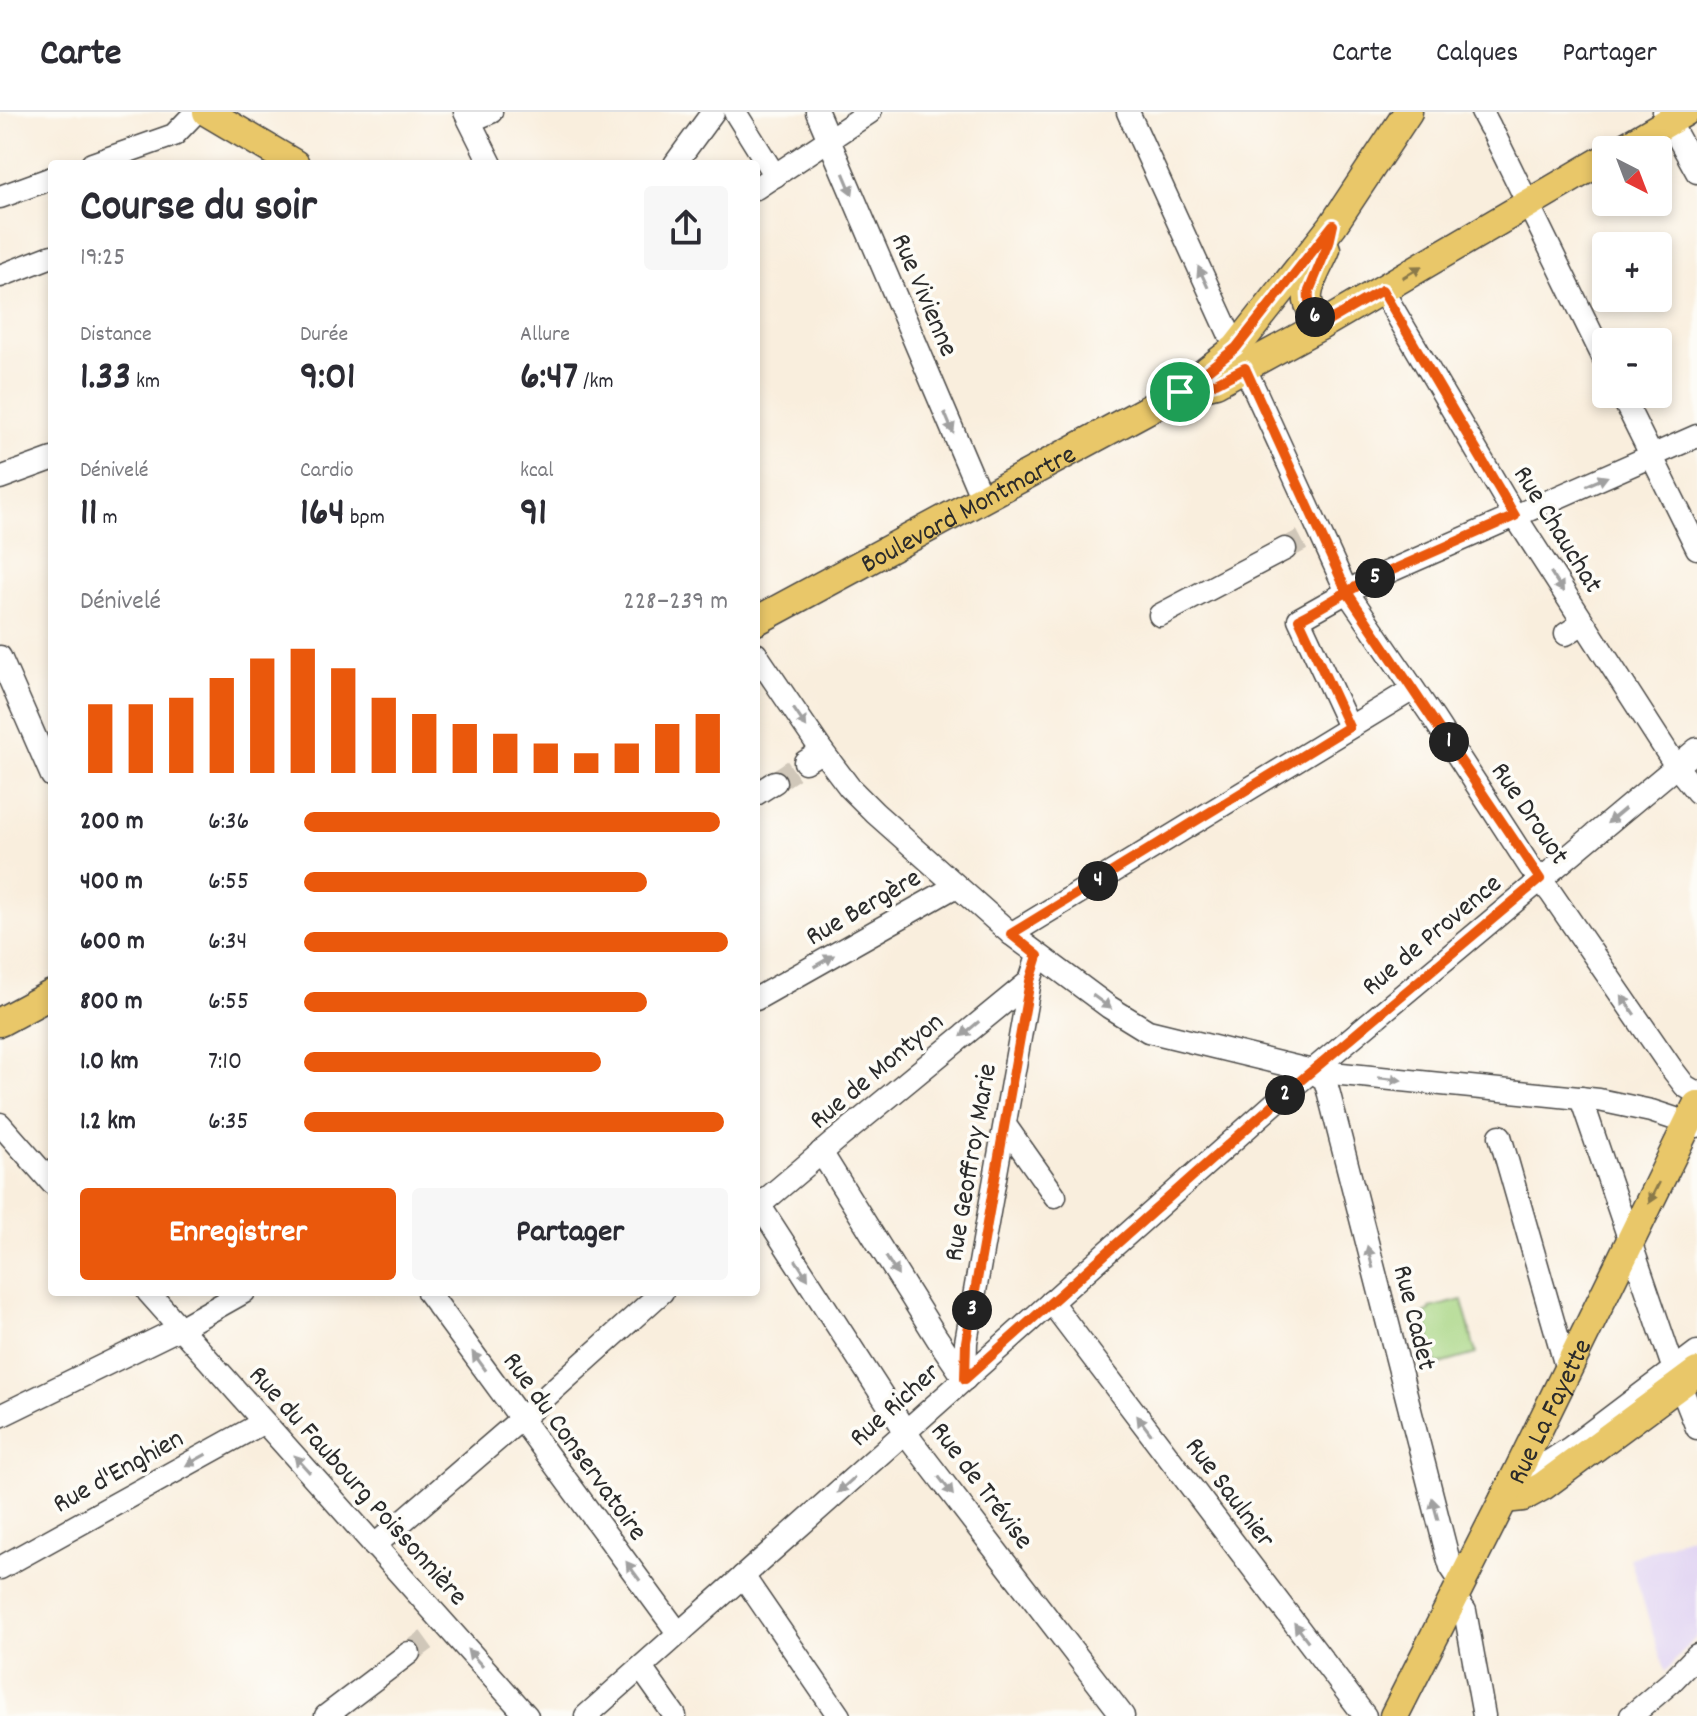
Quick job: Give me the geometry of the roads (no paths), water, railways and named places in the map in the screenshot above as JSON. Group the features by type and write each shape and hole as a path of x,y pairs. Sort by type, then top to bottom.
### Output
{"main road":[{"path":"207,112 286,160"},
{"path":"1290,343 1281,327 1278,308 1287,287 1333,225 1408,112"},
{"path":"1641,136 1673,115"},
{"name":"Boulevard Montmartre","path":"760,619 1180,392 1216,383 1240,358 1290,343 1592,166"},
{"path":"1320,326 1310,307 1309,291 1333,225"},
{"path":"1240,358 1301,266"},
{"path":"0,1022 48,996"},
{"name":"Rue La Fayette","path":"1394,1716 1694,1118"},
{"path":"1504,1499 1523,1497 1543,1486 1684,1376"}],"street":[{"path":"103,160 174,135 196,112"},
{"path":"678,160 713,112"},
{"path":"735,112 756,160"},
{"name":"Rue Vivienne","path":"817,112 982,499"},
{"path":"765,182 870,112"},
{"name":"Rue Drouot","path":"1128,112 1240,358 1302,540 1347,592 1530,867 1672,1069 1685,1086 1697,1093"},
{"path":"475,115 490,160"},
{"path":"1673,115 1697,172"},
{"path":"1488,124 1592,334"},
{"path":"0,197 48,179"},
{"path":"0,276 48,257"},
{"name":"Rue Chauchat","path":"1382,290 1515,516 1575,628 1697,792"},
{"path":"1628,408 1697,548"},
{"path":"1349,727 1299,619 1347,592 1697,436"},
{"path":"0,478 48,460"},
{"path":"1160,615 1302,540"},
{"path":"0,657 48,767"},
{"path":"760,661 814,757 1011,934 1109,1007 1148,1031 1312,1071 1581,1098 1694,1118"},
{"path":"1011,934 1413,689"},
{"name":"Rue de Provence","path":"1312,1071 1697,749"},
{"name":"Rue Bergère","path":"760,997 956,886"},
{"name":"Rue Geoffroy Marie","path":"965,1379 966,1342 1030,981 1038,956"},
{"name":"Rue de Montyon","path":"760,1202 1030,981"},
{"path":"1651,1111 1665,1096 1672,1069"},
{"name":"Rue Richer","path":"586,1716 1312,1071"},
{"name":"Rue Cadet","path":"1312,1071 1325,1080 1447,1554 1465,1611 1484,1716"},
{"path":"1581,1098 1630,1242 1684,1376 1697,1428"},
{"path":"0,1124 48,1178"},
{"path":"1005,1125 1055,1196"},
{"path":"1500,1136 1567,1370"},
{"path":"821,1152 965,1379"},
{"name":"Rue de Trévise","path":"760,1209 913,1443 1123,1716"},
{"name":"Rue du Faubourg Poissonnière","path":"152,1296 374,1546 440,1630 527,1716"},
{"path":"0,1416 180,1328 237,1296"},
{"name":"Rue du Conservatoire","path":"431,1296 679,1634"},
{"path":"374,1546 658,1296"},
{"name":"Rue Saulnier","path":"1051,1302 1365,1716"},
{"path":"1517,1473 1550,1461 1684,1376 1697,1352"},
{"name":"Rue d'Enghien","path":"0,1568 264,1422"},
{"path":"743,1576 839,1716"},
{"path":"326,1716 409,1653"},
{"path":"1631,1716 1697,1655"},
{"path":"641,1668 675,1716"}],"tunnel":[{"path":"1285,549 1302,540"},
{"path":"775,782 805,762"},
{"path":"409,1653 434,1635"}]}
